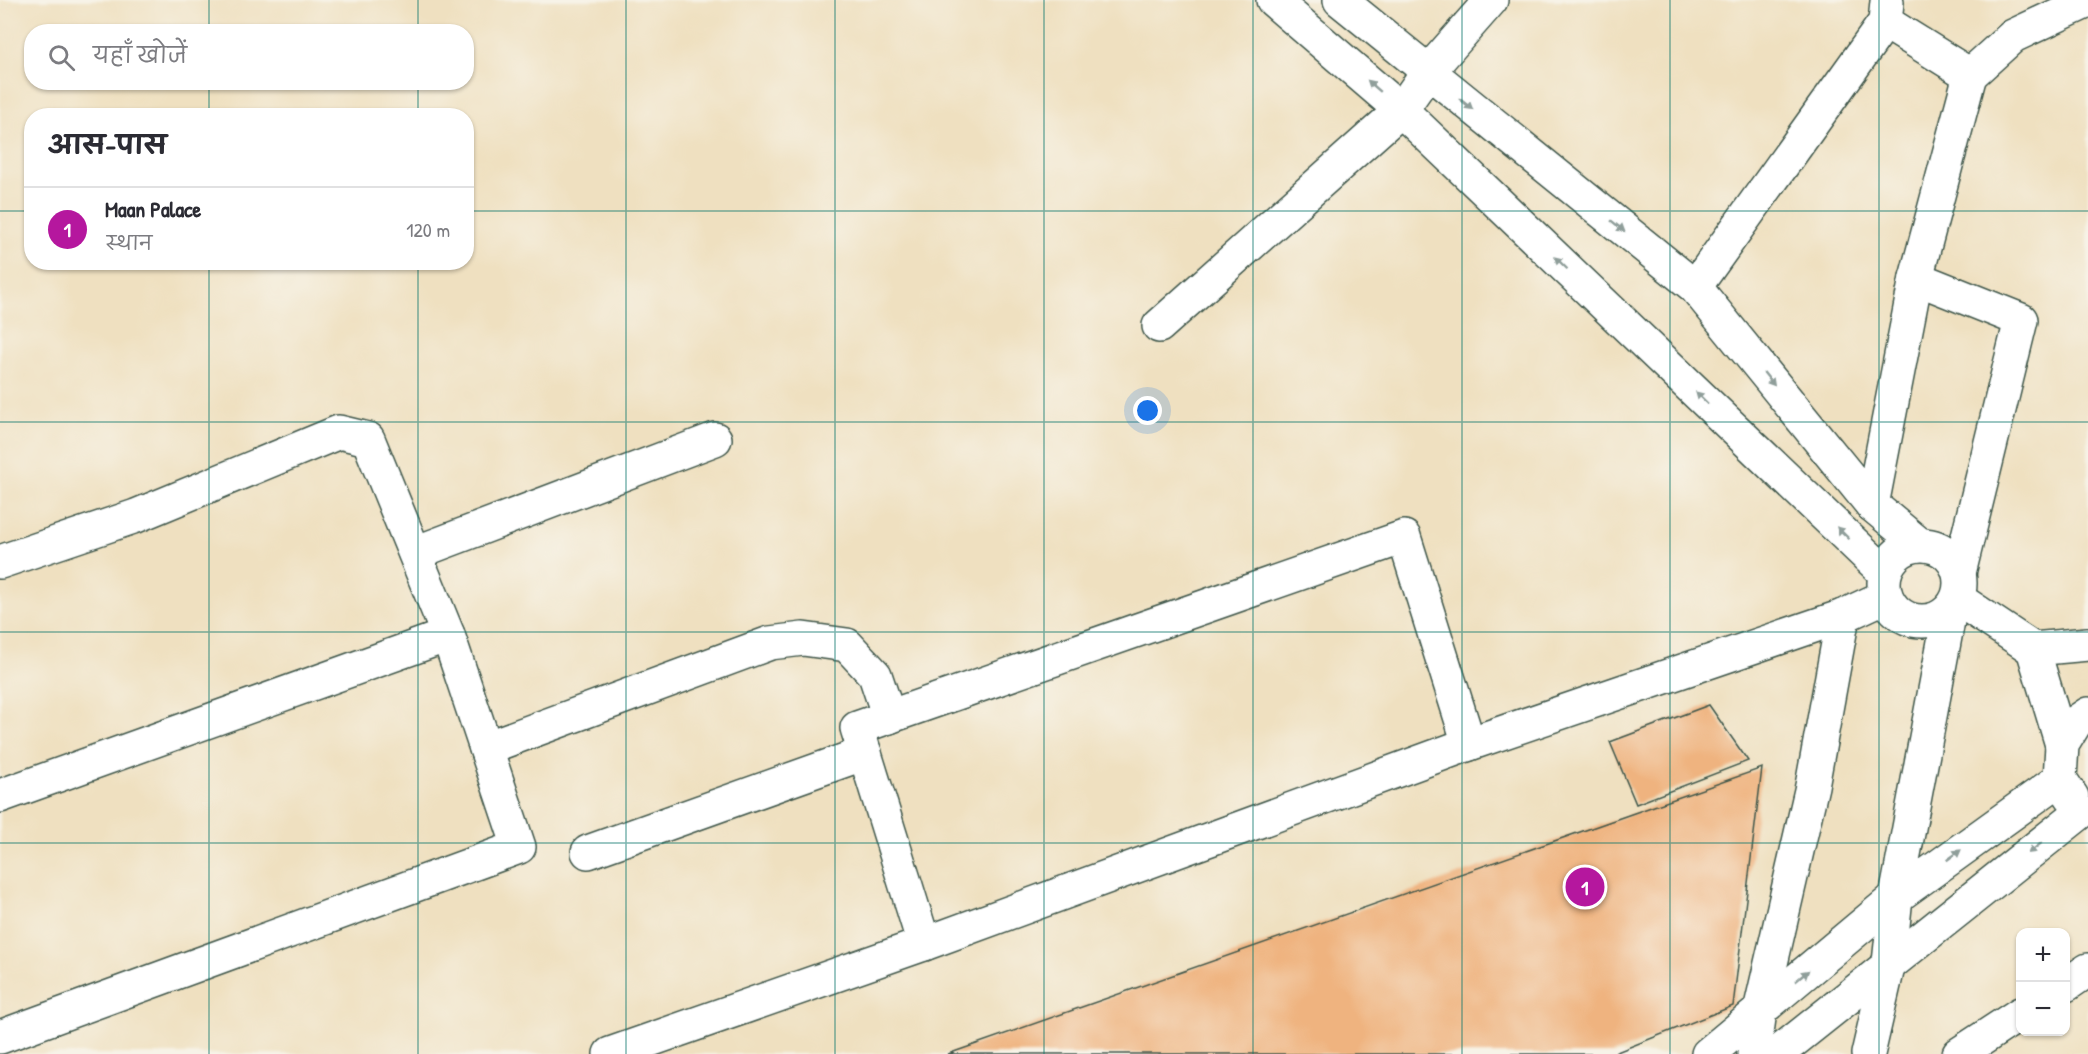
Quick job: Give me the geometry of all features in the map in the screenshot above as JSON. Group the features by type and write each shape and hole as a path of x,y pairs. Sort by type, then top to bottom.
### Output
{"street":[{"path":"1273,0 1401,110 1886,584 1892,607 1914,621 1940,618 1956,594 1953,561 1944,552 1932,546 1919,544 1872,505 1695,287 1427,73 1340,0"},
{"path":"1159,326 1401,110 1427,73 1491,0"},
{"path":"1872,505 1916,278 1970,75 2013,36 2088,1"},
{"path":"1695,287 1886,11 1970,75"},
{"path":"1868,1054 1889,963 1896,897 1956,594 2021,320 1916,278"},
{"path":"0,562 136,516 339,432 368,438 448,635 519,847 0,1037"},
{"path":"415,553 715,439"},
{"path":"924,944 857,728 1404,537 1469,744"},
{"path":"610,1054 924,944 1469,744 1843,616 1886,584 1898,554 1919,544"},
{"path":"1777,1054 1889,963 2085,813 2060,779 2062,745 2033,649 1956,594"},
{"path":"1754,1054 1760,1011 1812,786 1843,616"},
{"path":"0,796 448,635"},
{"path":"486,748 770,643 803,639 847,645 874,675 889,717"},
{"path":"2033,649 2088,644"},
{"path":"2062,745 2076,722 2088,714"},
{"path":"588,852 865,753"},
{"path":"1708,1054 1896,897 2060,779"},
{"path":"2070,982 2088,970"},
{"path":"1959,1054 2016,1017"}],"building":[{"path":"1709,705 1748,761 1636,804 1610,742"},
{"path":"1762,768 1733,1006 1612,1054 948,1054"}],"place":[{"name":"Maan Palace","path":"1585,887"}]}
